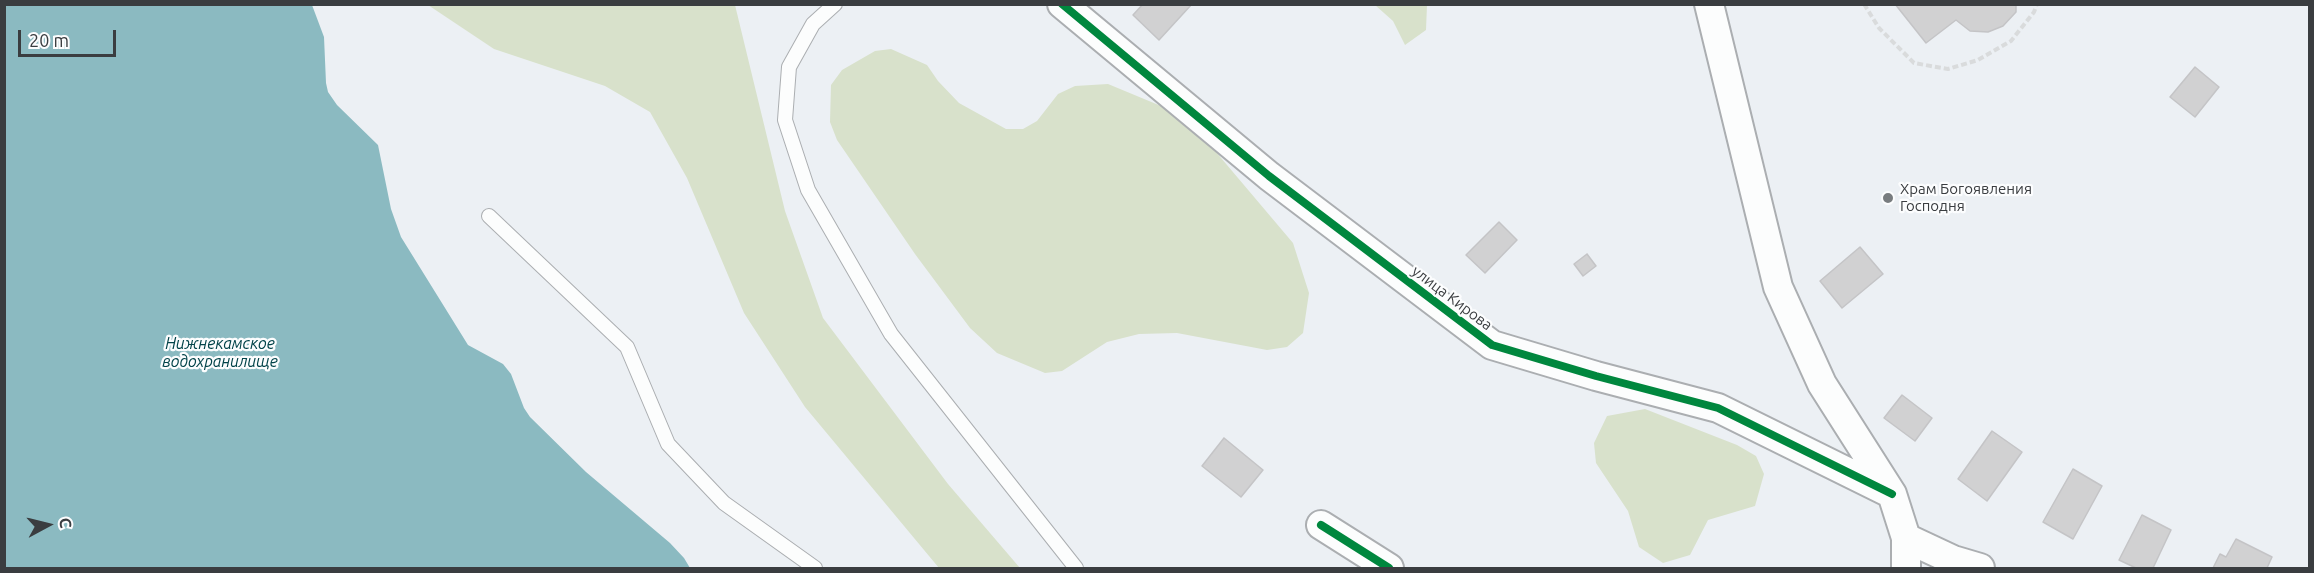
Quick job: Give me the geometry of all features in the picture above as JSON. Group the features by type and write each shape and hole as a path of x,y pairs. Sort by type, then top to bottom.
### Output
{"street":[{"name":"улица Кирова","path":"1062,4 1269,176 1492,345 1596,376 1718,408 1892,494"},
{"path":"1709,4 1778,287 1822,384 1892,494 1906,538 1906,568"},
{"path":"1321,525 1389,568"},
{"path":"1906,538 1953,560 1980,568"}],"lane":[{"path":"835,4 813,24 789,67 785,120 808,190 891,334 1076,568"},
{"path":"489,216 627,347 668,444 724,503 815,568"}],"path":[{"path":"1864,4 1879,28 1914,63 1948,69 1978,60 2011,41 2034,12 2037,4"}],"green space":[{"path":"428,5 735,5 785,211 823,318 948,484 1020,568 939,568 805,407 744,313 687,178 650,112 605,86 494,49"},
{"path":"1375,5 1427,5 1426,30 1405,45 1393,21"},
{"path":"891,49 927,65 938,81 959,103 1006,129 1023,129 1037,121 1058,94 1075,86 1108,84 1161,106 1216,152 1293,243 1309,293 1303,333 1287,347 1267,350 1177,333 1139,334 1107,342 1062,371 1045,373 997,353 970,328 915,254 837,140 830,122 831,85 842,70 875,51"},
{"path":"1645,409 1737,445 1756,456 1764,474 1755,506 1708,520 1690,555 1663,563 1639,547 1628,511 1596,463 1594,443 1607,416"}],"water":[{"name":"Нижнекамское водохранилище","path":"4,5 312,5 324,37 328,92 337,105 378,145 391,209 401,237 468,345 503,364 511,374 524,408 530,417 586,472 670,543 690,568 5,568"}],"building":[{"path":"1143,4 1192,4 1159,40 1133,15"},
{"path":"1895,4 2016,4 2016,12 2003,26 1988,32 1970,31 1956,20 1926,43"},
{"path":"2195,67 2219,87 2195,117 2170,97"},
{"path":"1499,222 1517,240 1485,273 1466,255"},
{"path":"1860,247 1883,274 1842,308 1820,281"},
{"path":"1587,254 1596,266 1583,276 1574,264"},
{"path":"1902,395 1932,418 1915,441 1884,418"},
{"path":"1992,431 2022,452 1987,501 1958,479"},
{"path":"1224,438 1263,470 1241,497 1202,466"},
{"path":"2073,469 2102,486 2073,539 2043,522"},
{"path":"2142,515 2171,530 2153,568 2136,568 2119,560"},
{"path":"2236,539 2272,557 2267,568 2213,568 2220,554 2226,557"}],"cycle path":[{"path":"1062,4 1269,176 1492,345 1596,376 1718,408 1892,494"},
{"path":"1321,525 1389,568"}],"place":[{"name":"Храм Богоявления Господня","path":"1888,198"}]}
